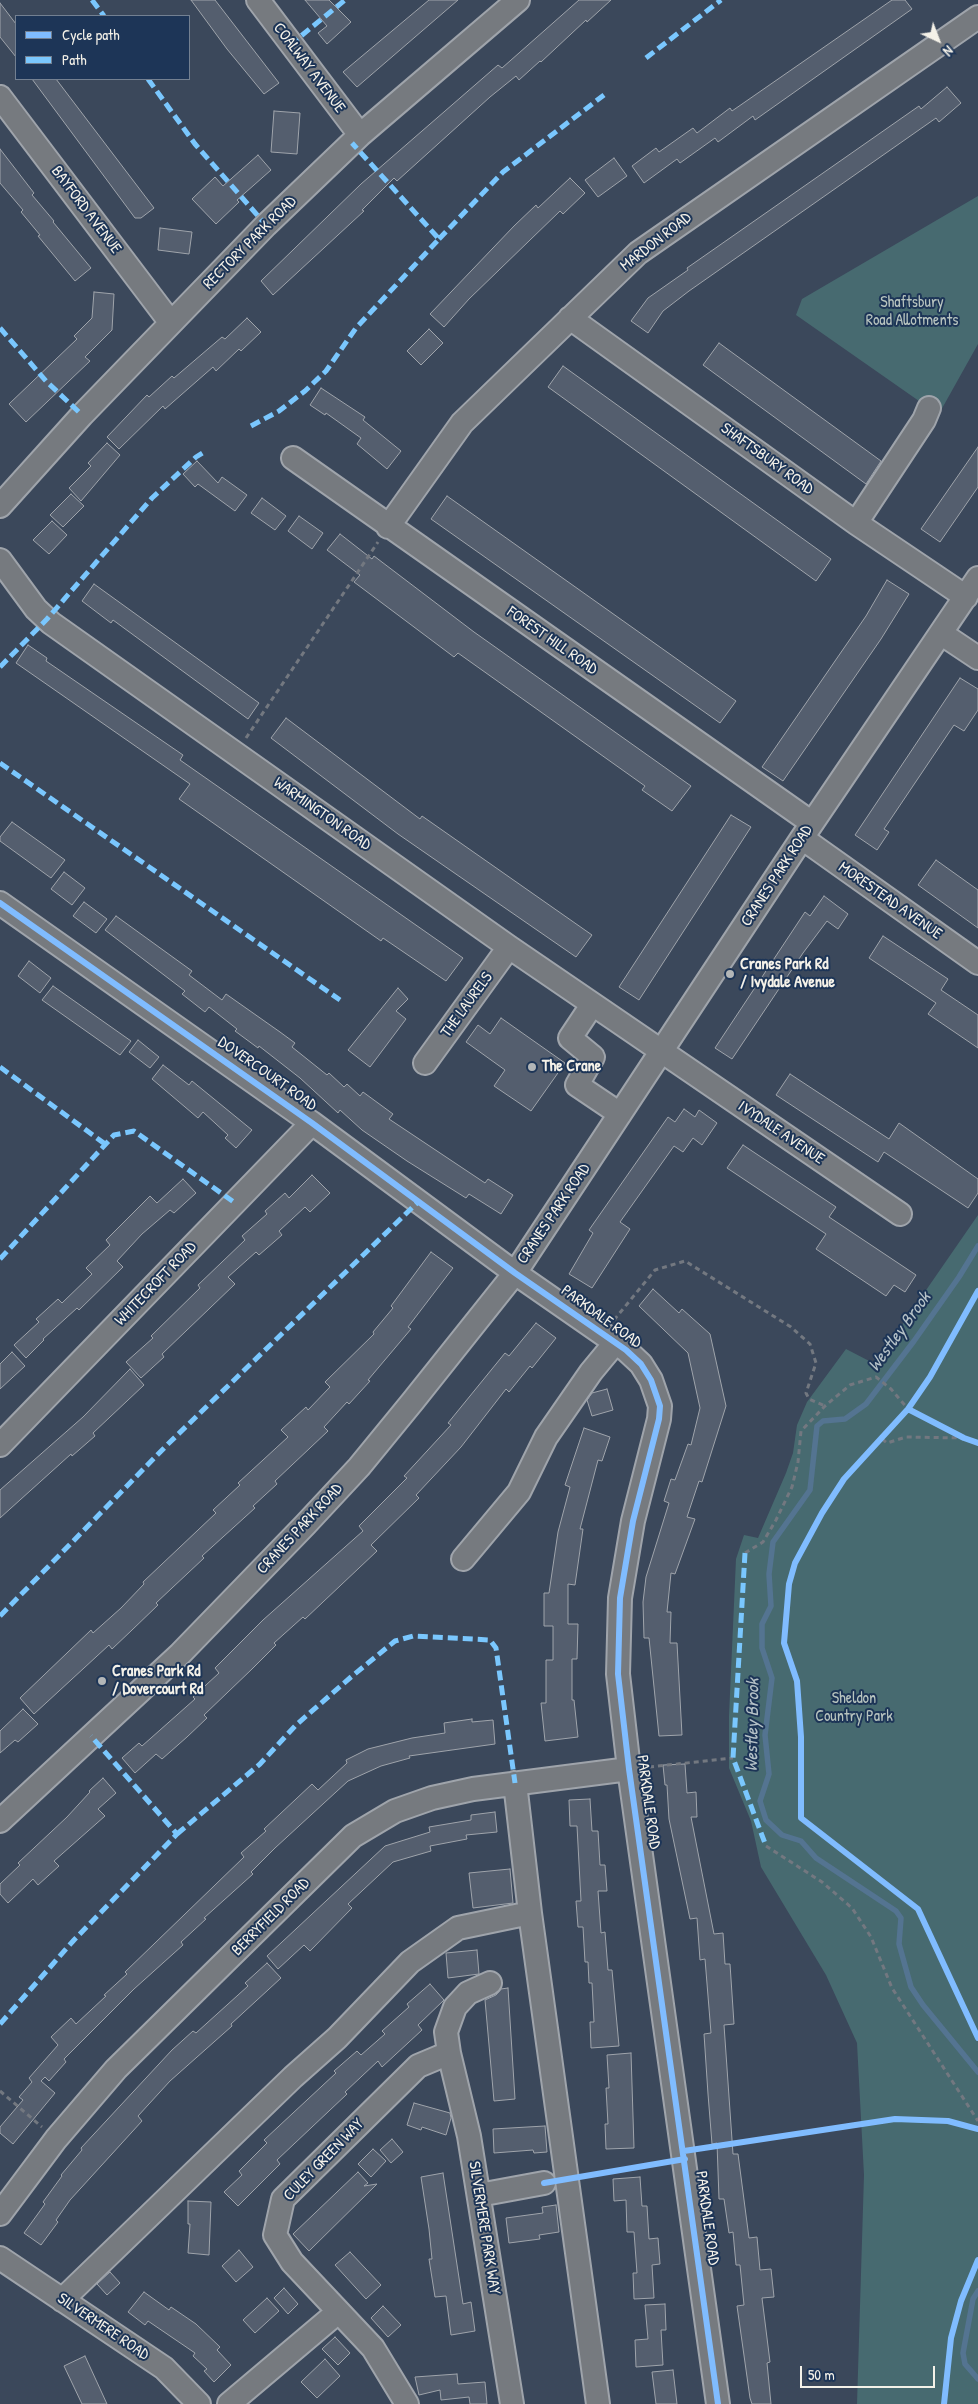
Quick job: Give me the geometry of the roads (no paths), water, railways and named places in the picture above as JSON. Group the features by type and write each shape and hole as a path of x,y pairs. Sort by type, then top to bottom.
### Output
{"street":[{"name":"COALWAY AVENUE","path":"258,0 360,135"},
{"name":"RECTORY PARK ROAD","path":"0,506 82,415 266,225 360,135 518,0"},
{"name":"MARDON ROAD","path":"388,527 462,423 638,253 978,16"},
{"name":"BAYFORD AVENUE","path":"0,97 171,323"},
{"name":"SHAFTSBURY ROAD","path":"570,318 856,523 966,597"},
{"path":"856,523 930,408"},
{"name":"FOREST HILL ROAD","path":"292,458 807,830"},
{"name":"WARMINGTON ROAD","path":"0,560 36,609 51,623 236,752 509,947 661,1052"},
{"name":"CRANES PARK ROAD","path":"0,1821 180,1654 305,1525 365,1459 515,1272 807,830 942,634 978,578"},
{"path":"942,634 978,658"},
{"name":"MORESTEAD AVENUE","path":"807,830 978,963"},
{"name":"DOVERCOURT ROAD","path":"0,903 312,1123 515,1272"},
{"name":"THE LAURELS","path":"425,1062 509,947"},
{"path":"592,1005 570,1038 593,1057 577,1085 620,1114"},
{"name":"IVYDALE AVENUE","path":"661,1052 900,1214"},
{"name":"WHITECROFT ROAD","path":"0,1445 312,1123"},
{"name":"PARKDALE ROAD","path":"515,1272 609,1338 641,1364 657,1393 660,1406 655,1439 633,1521 620,1598 618,1674 629,1768 718,2404"},
{"path":"463,1559 519,1492 546,1437 591,1372 609,1338"},
{"name":"BERRYFIELD ROAD","path":"0,2214 56,2139 116,2069 353,1836 396,1811 432,1798 515,1783 629,1768"},
{"path":"515,1783 530,1913 598,2404"},
{"path":"62,2300 293,2077 337,2038 410,1962 458,1928 530,1913"},
{"path":"448,2042 455,2007 468,1993 490,1983"},
{"name":"SILVERMERE PARK WAY","path":"448,2042 469,2136 512,2404"},
{"name":"CULEY GREEN WAY","path":"407,2404 373,2348 292,2262 275,2235 283,2199 418,2066 448,2042"},
{"path":"479,2195 544,2184"},
{"name":"SILVERMERE ROAD","path":"0,2258 164,2368 199,2404"},
{"path":"229,2404 338,2312"}],"waterway":[{"name":"Westley Brook","path":"978,1246 959,1277 914,1341 866,1404 845,1419 823,1421 817,1426 810,1490 773,1542 769,1574 771,1606 762,1624 762,1648 772,1678 765,1735 769,1774 760,1801 766,1820 782,1835 801,1841 816,1858 896,1911 901,1918 899,1944 911,1987 923,2005 978,2072"},
{"name":"Westley Brook","path":"978,2291 973,2299 963,2353 965,2364 978,2379"}],"place":[{"name":"Cranes Park Rd / Ivydale Avenue","path":"730,974"},
{"name":"The Crane","path":"532,1067"},
{"name":"Cranes Park Rd / Dovercourt Rd","path":"102,1681"}],"park label":[{"name":"Shaftsbury Road Allotments","path":"912,312"},
{"name":"Sheldon Country Park","path":"854,1708"}]}
